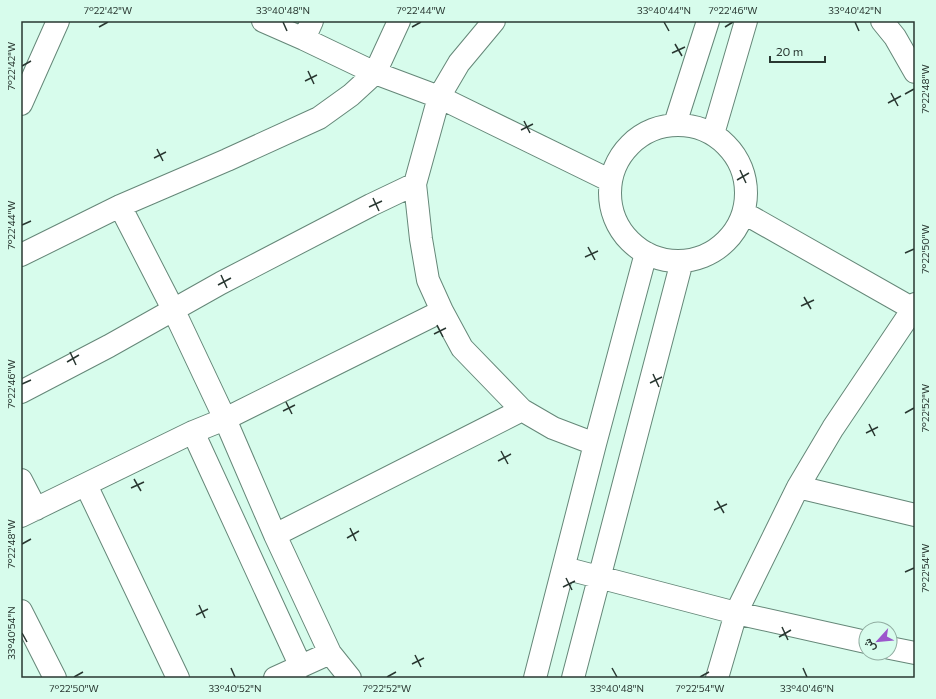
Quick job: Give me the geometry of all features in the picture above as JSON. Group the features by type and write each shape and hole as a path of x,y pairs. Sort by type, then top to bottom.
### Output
{"street":[{"path":"21,104 58,21"},
{"path":"263,21 308,30 375,74 439,97 611,181"},
{"path":"21,255 120,206 227,160 319,118 351,95 375,74 399,21"},
{"path":"494,21 459,62 439,97 415,184 421,239 428,280 442,311 462,348 522,410 553,428 595,444"},
{"path":"675,124 708,21"},
{"path":"713,134 746,21"},
{"path":"882,21 895,36 915,72"},
{"path":"675,124 695,126 713,134 730,148 742,168 747,190 744,213 735,232 721,247 703,257 682,261 664,260 646,253 629,240 617,223 611,202 611,181 616,163 626,148 640,135 657,127 675,124"},
{"path":"21,392 174,311 221,283 371,205 415,184"},
{"path":"120,206 174,311 224,419 274,535 330,653 350,678"},
{"path":"717,678 736,613 798,487 833,428 914,308 744,213"},
{"path":"535,678 646,253"},
{"path":"573,678 682,261"},
{"path":"21,480 28,513 193,432 224,419 442,311"},
{"path":"274,535 522,410"},
{"path":"193,432 301,667"},
{"path":"86,485 178,678"},
{"path":"798,487 915,514"},
{"path":"564,568 736,613 858,640"},
{"path":"21,611 55,678"},
{"path":"898,650 915,653"},
{"path":"275,678 330,653"}]}
